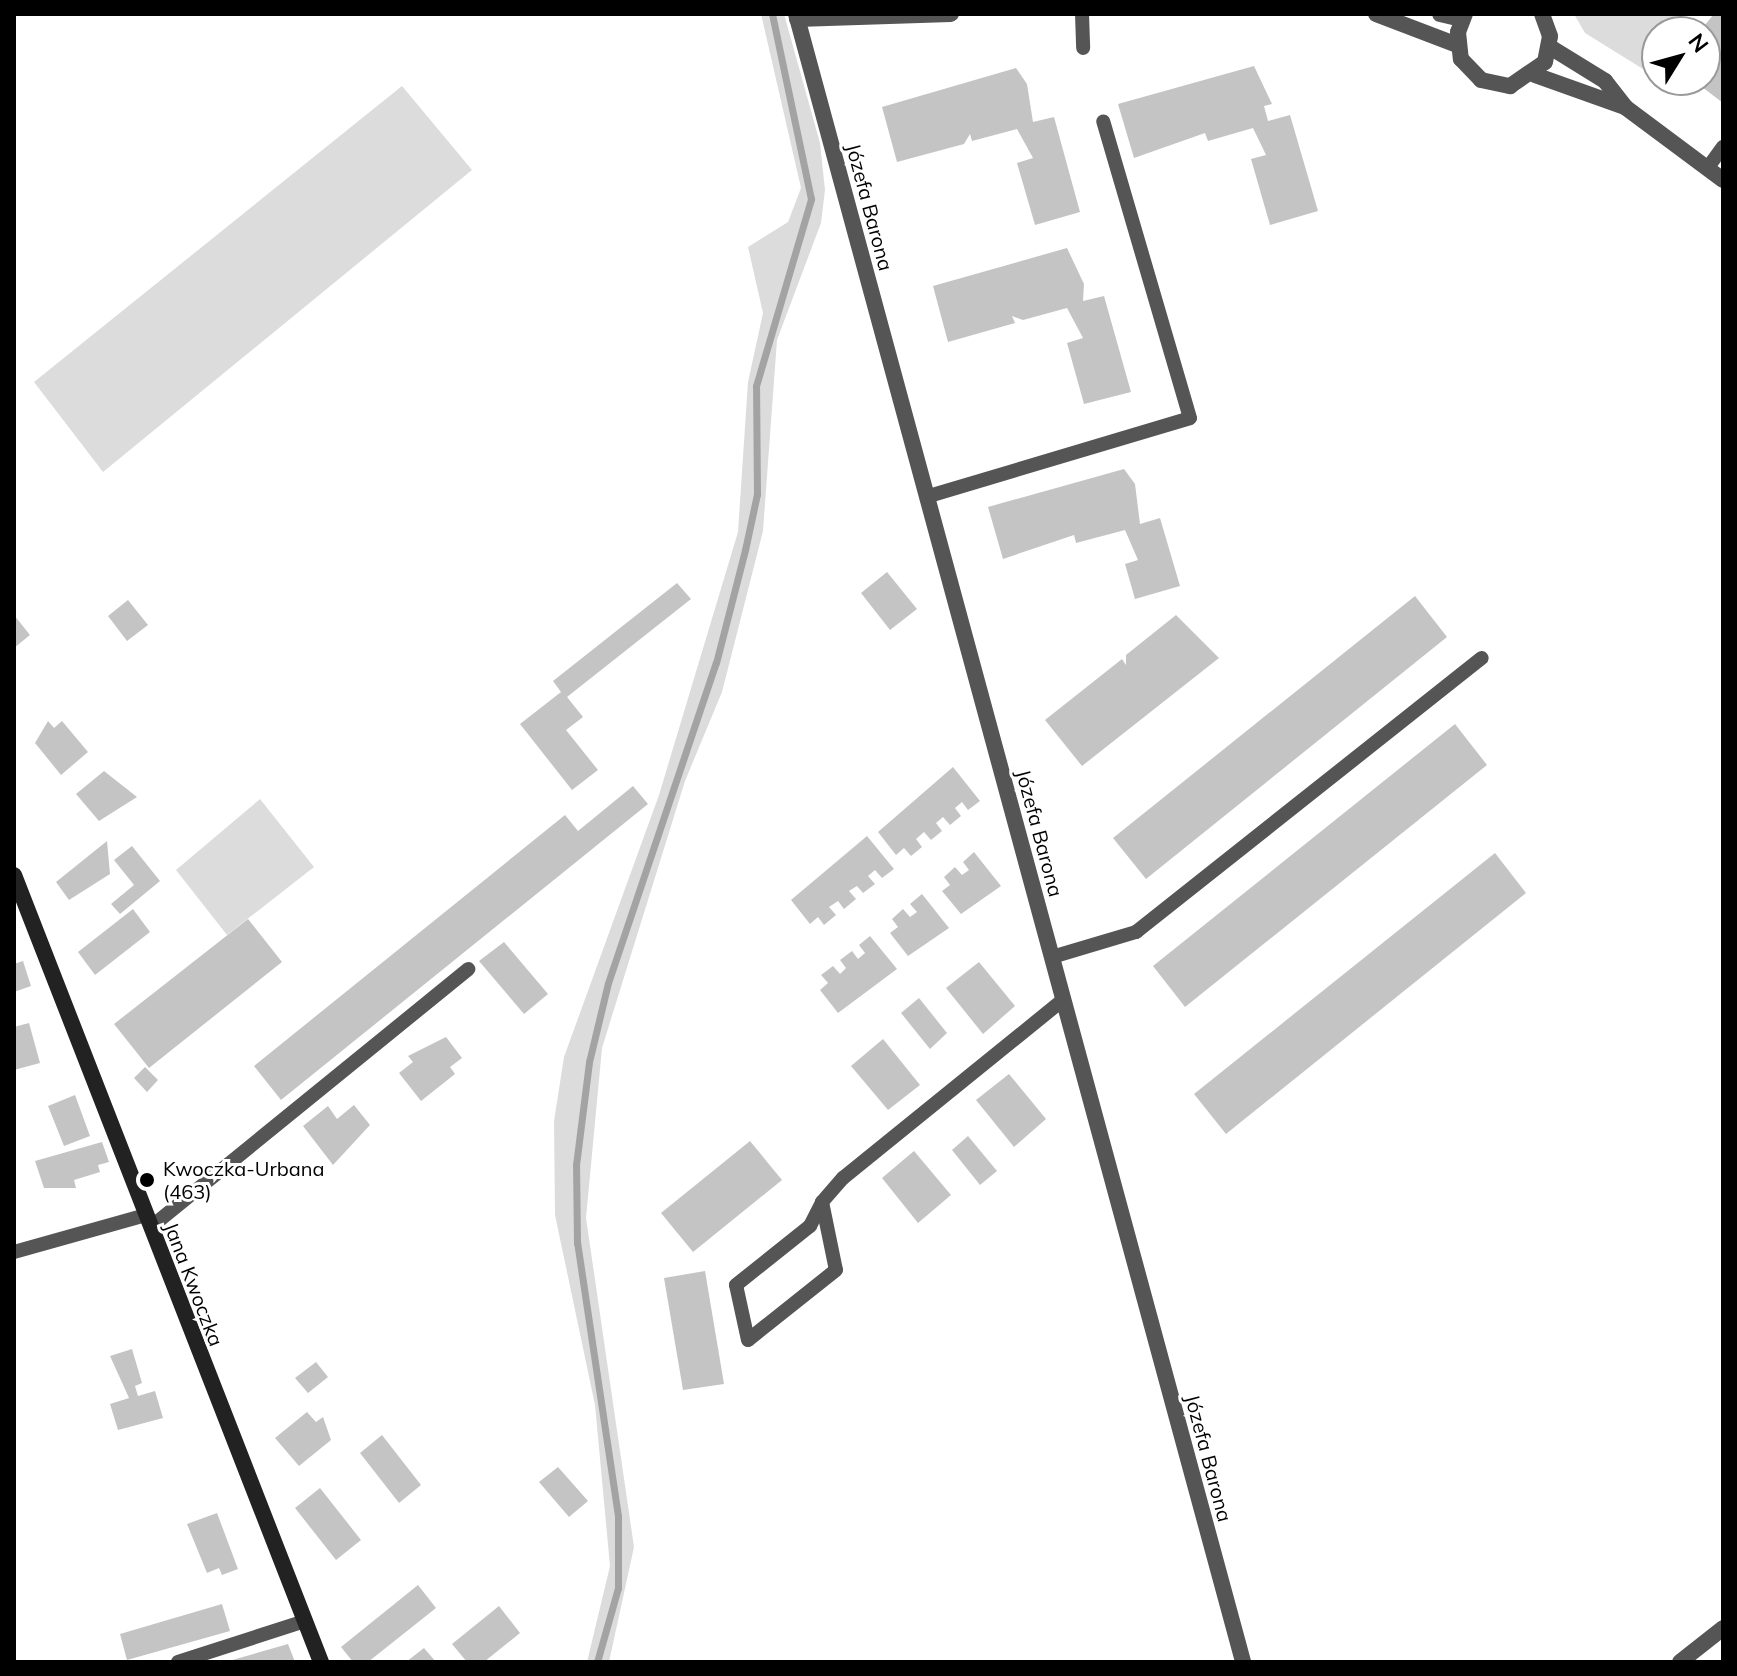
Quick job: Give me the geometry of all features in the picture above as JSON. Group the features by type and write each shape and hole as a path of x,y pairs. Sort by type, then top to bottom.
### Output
{"street":[{"path":"796,16 951,14"},
{"path":"1376,14 1457,45 1481,80 1510,86 1535,75 1550,47 1542,14"},
{"path":"1440,14 1463,17 1457,45"},
{"name":"Józefa Barona","path":"796,16 929,496 1243,1662"},
{"path":"1550,47 1605,81 1625,107"},
{"path":"1535,75 1625,107 1709,166 1723,180"},
{"name":"Jana Kwoczka","path":"14,875 321,1662"},
{"path":"1680,1662 1723,1628"}],"lane":[{"path":"1082,14 1083,48"},
{"path":"929,496 1190,418 1103,121"},
{"path":"1709,166 1723,147"},
{"path":"1052,957 1136,932 1482,658"},
{"path":"14,1252 148,1221 468,969"},
{"path":"822,1202 836,1270 748,1340 736,1285 810,1226 822,1202 1064,999"},
{"path":"178,1662 305,1621"}],"shaded area":[{"path":"761,14 784,14 820,143 825,190 821,223 777,340 763,531 722,692 685,781 602,1048 586,1218 634,1547 609,1662 587,1662 610,1566 595,1405 555,1215 554,1121 564,1057 659,795 738,532 748,382 763,313 748,247 788,222 801,188"},
{"path":"1574,14 1676,14 1641,16 1641,68 1585,33"},
{"path":"402,86 472,170 103,472 34,382"},
{"path":"260,799 314,867 227,935 176,870"}],"building":[{"path":"1723,14 1723,103 1714,96 1721,96 1721,16 1712,16"},
{"path":"1254,66 1272,104 1264,106 1268,121 1290,115 1318,211 1270,225 1251,159 1266,155 1253,128 1208,141 1205,133 1134,158 1118,104"},
{"path":"1016,68 1027,84 1033,122 1054,117 1080,212 1035,225 1017,163 1033,158 1017,129 972,141 970,134 964,144 897,162 882,107"},
{"path":"1067,248 1084,284 1083,301 1104,296 1131,392 1084,404 1067,343 1083,338 1067,308 1023,320 1012,316 1015,323 948,342 933,286"},
{"path":"1124,469 1135,484 1140,524 1160,518 1180,586 1135,599 1125,564 1138,560 1125,530 1076,543 1074,535 1003,559 988,507"},
{"path":"887,572 917,609 890,630 861,593"},
{"path":"677,583 691,599 567,697 583,717 566,730 598,770 572,790 520,724 561,692 553,681"},
{"path":"1415,596 1447,637 1146,879 1113,838"},
{"path":"128,600 148,625 127,641 108,616"},
{"path":"14,615 30,635 14,648"},
{"path":"1176,615 1219,658 1082,766 1045,720 1122,659 1126,665 1126,655"},
{"path":"48,721 54,728 62,721 88,752 61,775 35,743"},
{"path":"1455,724 1487,765 1185,1007 1153,966"},
{"path":"953,767 980,801 968,810 962,802 955,808 961,816 950,825 943,817 936,823 942,831 931,840 924,832 916,839 922,847 911,856 904,848 896,855 878,832"},
{"path":"104,771 137,797 99,821 76,794"},
{"path":"633,786 648,804 281,1100 254,1066 565,815 578,831"},
{"path":"867,836 894,869 882,878 875,870 868,876 875,884 863,893 857,886 849,891 856,899 844,909 838,901 829,907 836,915 824,925 818,917 810,924 791,900"},
{"path":"107,841 110,874 69,900 56,882"},
{"path":"132,846 160,881 120,914 111,904 134,885 114,860"},
{"path":"974,852 1001,886 961,914 942,891 950,885 944,877 955,867 962,875 969,870 963,862"},
{"path":"1495,853 1526,893 1226,1134 1194,1094"},
{"path":"922,894 949,928 908,956 890,933 898,927 892,919 903,909 910,917 917,912 910,904"},
{"path":"133,909 150,932 95,975 78,952"},
{"path":"248,919 282,962 149,1068 114,1024"},
{"path":"870,936 897,969 838,1013 820,990 828,983 821,975 833,966 840,974 846,968 840,960 852,951 858,959 865,953 859,945"},
{"path":"504,942 548,994 524,1014 479,961"},
{"path":"23,961 31,986 14,992 14,964"},
{"path":"979,962 1015,1006 983,1034 946,988"},
{"path":"919,998 947,1033 930,1049 901,1013"},
{"path":"29,1023 40,1063 14,1070 14,1027"},
{"path":"446,1037 462,1058 450,1067 455,1074 421,1101 399,1073 413,1062 408,1056"},
{"path":"883,1039 920,1085 888,1110 851,1066"},
{"path":"145,1067 158,1080 147,1092 134,1078"},
{"path":"1009,1074 1046,1119 1014,1147 976,1100"},
{"path":"75,1095 90,1136 64,1146 48,1106"},
{"path":"354,1105 370,1125 333,1165 303,1126 328,1106 337,1119"},
{"path":"968,1136 997,1171 980,1185 952,1150"},
{"path":"750,1141 782,1180 693,1252 661,1213"},
{"path":"102,1142 109,1162 98,1165 100,1172 74,1180 76,1188 44,1188 35,1161"},
{"path":"914,1151 951,1195 918,1223 882,1178"},
{"path":"705,1271 724,1384 683,1390 664,1278"},
{"path":"132,1349 142,1383 135,1386 138,1396 155,1391 163,1418 118,1430 110,1404 129,1398 110,1356"},
{"path":"316,1362 328,1377 308,1393 295,1378"},
{"path":"307,1412 316,1422 323,1417 331,1440 299,1466 275,1438"},
{"path":"382,1435 421,1485 399,1503 360,1453"},
{"path":"558,1467 588,1501 569,1517 539,1482"},
{"path":"320,1488 361,1540 336,1560 295,1508"},
{"path":"217,1513 238,1569 222,1575 219,1568 207,1573 187,1524"},
{"path":"418,1585 436,1608 368,1662 353,1662 341,1647"},
{"path":"222,1604 230,1631 127,1660 120,1634"},
{"path":"499,1606 520,1633 484,1662 467,1662 452,1644"},
{"path":"288,1644 295,1662 229,1662 229,1661"},
{"path":"424,1648 436,1662 406,1662"}],"waterway":[{"path":"597,1662 618,1588 618,1516 577,1243 576,1165 589,1062 608,983 716,663 745,550 757,494 756,386 811,199 772,14"}],"place":[{"name":"Kwoczka-Urbana (463)","path":"147,1180"}]}
